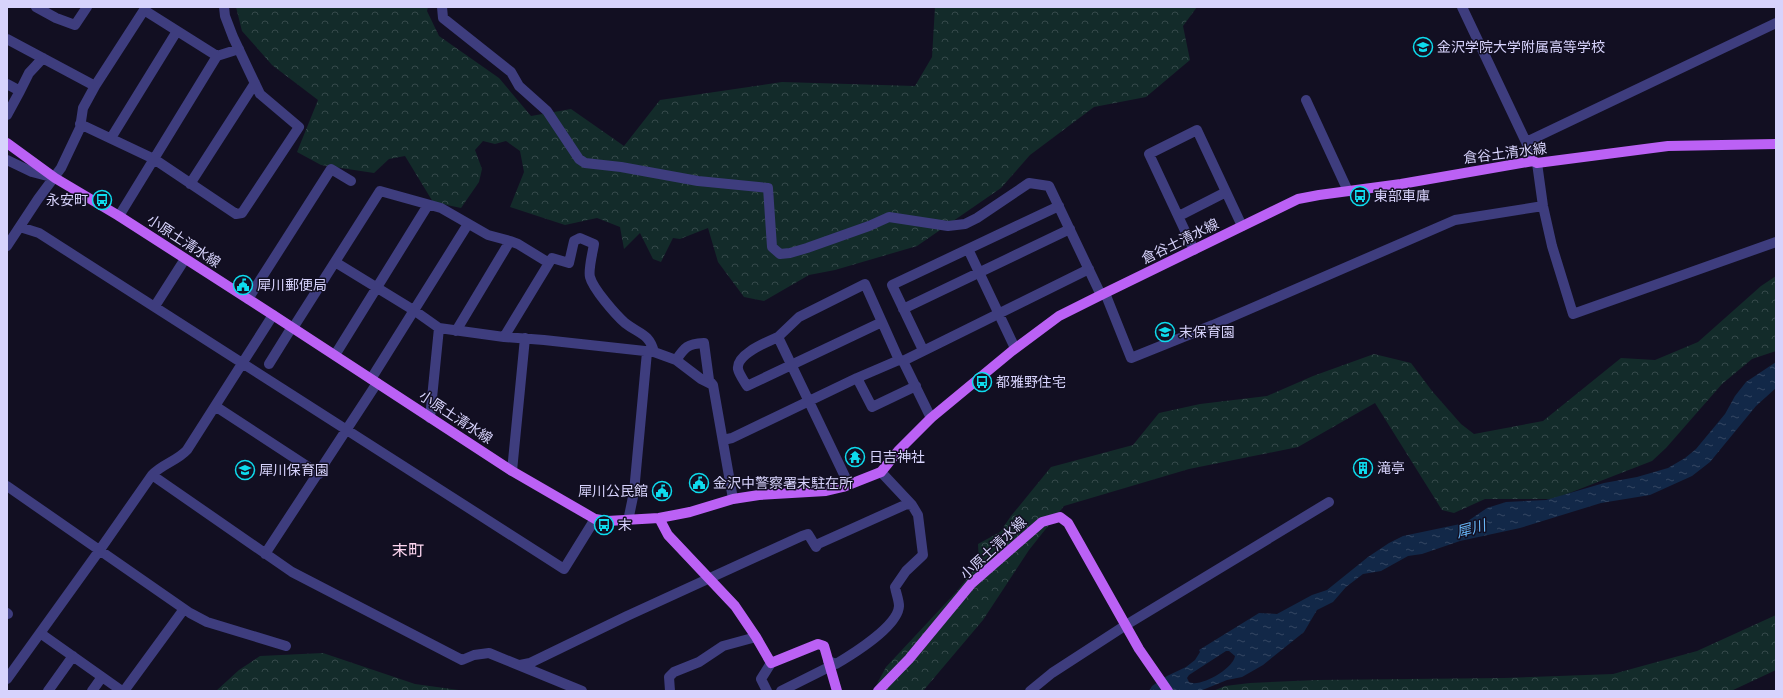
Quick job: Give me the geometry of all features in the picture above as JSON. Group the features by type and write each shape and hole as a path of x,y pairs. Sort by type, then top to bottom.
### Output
{"main road":[{"name":"小原土清水線","path":"7,143 55,178 119,216 185,260 335,354 512,471 595,519 607,522 659,518"},
{"name":"倉谷土清水線","path":"659,518 690,512 733,499 760,495 826,491 849,485 881,472 899,450 931,418 1015,348 1059,316 1298,199 1319,194 1348,191 1535,162 1668,146 1776,144"},
{"name":"小原土清水線","path":"878,691 909,659 971,584 1042,522 1060,517 1068,523 1139,649 1168,691"},
{"path":"659,518 668,535 735,606 756,637 771,663 818,644 824,646 837,691"}],"street":[{"path":"36,7 56,18 75,25 87,7"},
{"path":"80,124 154,159 236,214 242,213 292,140 299,127 260,94 225,16 224,7"},
{"path":"442,7 443,18 511,72 519,86 547,111 578,159 585,163 621,167 698,181 768,188 772,247 780,254 807,248 889,218 948,226 965,224 977,218 1029,183 1049,186 1089,269 1103,294 1131,358 1213,325 1455,220 1544,206"},
{"path":"1462,7 1535,162 1552,246 1573,314 1776,242"},
{"path":"7,246 38,199 55,178 74,141 80,124 83,108 95,86 145,9 216,56"},
{"path":"1526,142 1776,23"},
{"path":"111,138 177,31"},
{"path":"7,39 95,86"},
{"path":"119,216 216,56 239,49"},
{"path":"7,116 29,73 43,58"},
{"path":"190,184 255,83"},
{"path":"7,84 20,91"},
{"path":"1306,100 1348,191"},
{"path":"1194,250 1149,154 1197,130 1242,226"},
{"path":"7,160 32,172 55,178"},
{"path":"248,299 331,169 351,181"},
{"path":"269,364 380,191 441,208 488,235 518,244 549,263"},
{"path":"1178,216 1226,192"},
{"path":"335,354 428,205"},
{"path":"923,350 892,285 1059,206"},
{"path":"265,554 319,474 468,224"},
{"path":"20,227 39,233 564,569 595,519"},
{"path":"903,309 1070,228"},
{"path":"504,337 552,258 569,263 574,241 580,238 594,244 589,277 600,295 626,323 646,336 651,343 634,492 628,521"},
{"path":"456,331 510,242"},
{"path":"968,249 1015,348"},
{"path":"155,306 185,260"},
{"path":"335,262 415,311 439,328 504,337 651,352 676,360 701,379 713,385"},
{"path":"723,440 732,438 857,378 923,350 1089,269"},
{"path":"882,322 747,386 738,369 740,360 755,348 778,337 799,317 865,284 882,322 931,418"},
{"path":"7,679 152,474 158,467 184,454 244,363 273,315"},
{"path":"430,418 439,328"},
{"path":"778,337 849,485"},
{"path":"512,471 525,338"},
{"path":"676,360 685,347 692,344 704,343 709,380 713,385 733,499"},
{"path":"857,378 872,407 916,386"},
{"path":"215,406 319,474"},
{"path":"781,691 828,664 836,664 863,647 896,617 899,605 895,587 906,571 922,555 918,515 912,505 881,472"},
{"path":"152,474 292,572 462,660 474,655 489,653 582,691"},
{"path":"7,486 184,609 207,622 286,646"},
{"path":"1030,691 1052,673 1126,625 1329,502"},
{"path":"520,665 530,663 708,578 802,536 808,534 816,547 818,544 907,504 912,505"},
{"path":"40,633 123,691 184,609"},
{"path":"670,691 669,677 674,672 699,662 723,646 756,637"},
{"path":"48,691 73,656"},
{"path":"767,691 761,679 771,663"},
{"path":"92,691 102,677"}],"green space":[{"path":"236,7 428,7 427,11 439,36 499,78 531,116 571,109 624,146 660,100 782,82 915,86 932,57 935,7 1197,7 1183,26 1190,60 1146,97 1094,107 1030,155 1001,188 917,246 835,270 809,275 764,301 744,297 718,262 708,228 680,239 673,238 661,262 653,259 640,233 624,249 620,227 597,218 565,225 510,207 524,172 520,151 506,141 495,144 483,141 475,150 482,169 479,182 461,208 433,202 405,156 389,159 374,173 321,165 297,152 318,100 272,65 242,31"},
{"path":"1776,276 1776,351 1752,359 1722,384 1666,448 1652,461 1554,499 1485,499 1454,513 1442,510 1375,403 1298,447 1189,469 1064,506 1029,550 983,620 923,691 873,691 886,667 957,591 979,563 978,544 1000,532 1011,516 1051,467 1133,445 1159,413 1200,404 1267,396 1313,376 1374,354 1411,363 1432,391 1461,424 1474,434 1543,421 1621,358 1655,360 1698,342 1761,286"},
{"path":"1776,615 1776,670 1731,691 1213,691 1225,686 1250,683 1317,680 1504,678 1613,674 1697,651"},
{"path":"323,653 415,684 466,691 216,691 239,670 260,656"}],"water":[{"name":"犀川","path":"1776,362 1776,388 1756,406 1710,462 1692,476 1650,495 1601,503 1520,528 1460,541 1422,554 1408,556 1381,571 1363,574 1346,587 1333,602 1317,610 1304,632 1263,665 1242,677 1227,680 1200,691 1149,691 1152,686 1167,676 1186,667 1195,660 1200,652 1199,650 1259,613 1277,614 1312,595 1327,590 1368,557 1389,543 1403,536 1465,523 1487,508 1506,502 1546,500 1604,483 1637,477 1668,468 1685,458 1696,449 1725,414 1735,396 1746,382","holes":["1226,651 1229,651 1235,656 1229,666 1222,672 1208,680 1194,683 1189,682 1187,678 1189,675"]}],"place":[{"name":"金沢学院大学附属高等学校","path":"1423,47"},
{"name":"東部車庫","path":"1360,196"},
{"name":"永安町","path":"102,200"},
{"name":"犀川郵便局","path":"243,285"},
{"name":"末保育園","path":"1165,332"},
{"name":"都雅野住宅","path":"982,382"},
{"name":"日吉神社","path":"855,457"},
{"name":"滝亭","path":"1363,468"},
{"name":"犀川保育園","path":"245,470"},
{"name":"金沢中警察署末駐在所","path":"699,483"},
{"name":"犀川公民館","path":"662,491"},
{"name":"末","path":"604,525"}],"district":[{"name":"末町","path":"408,550"}]}
